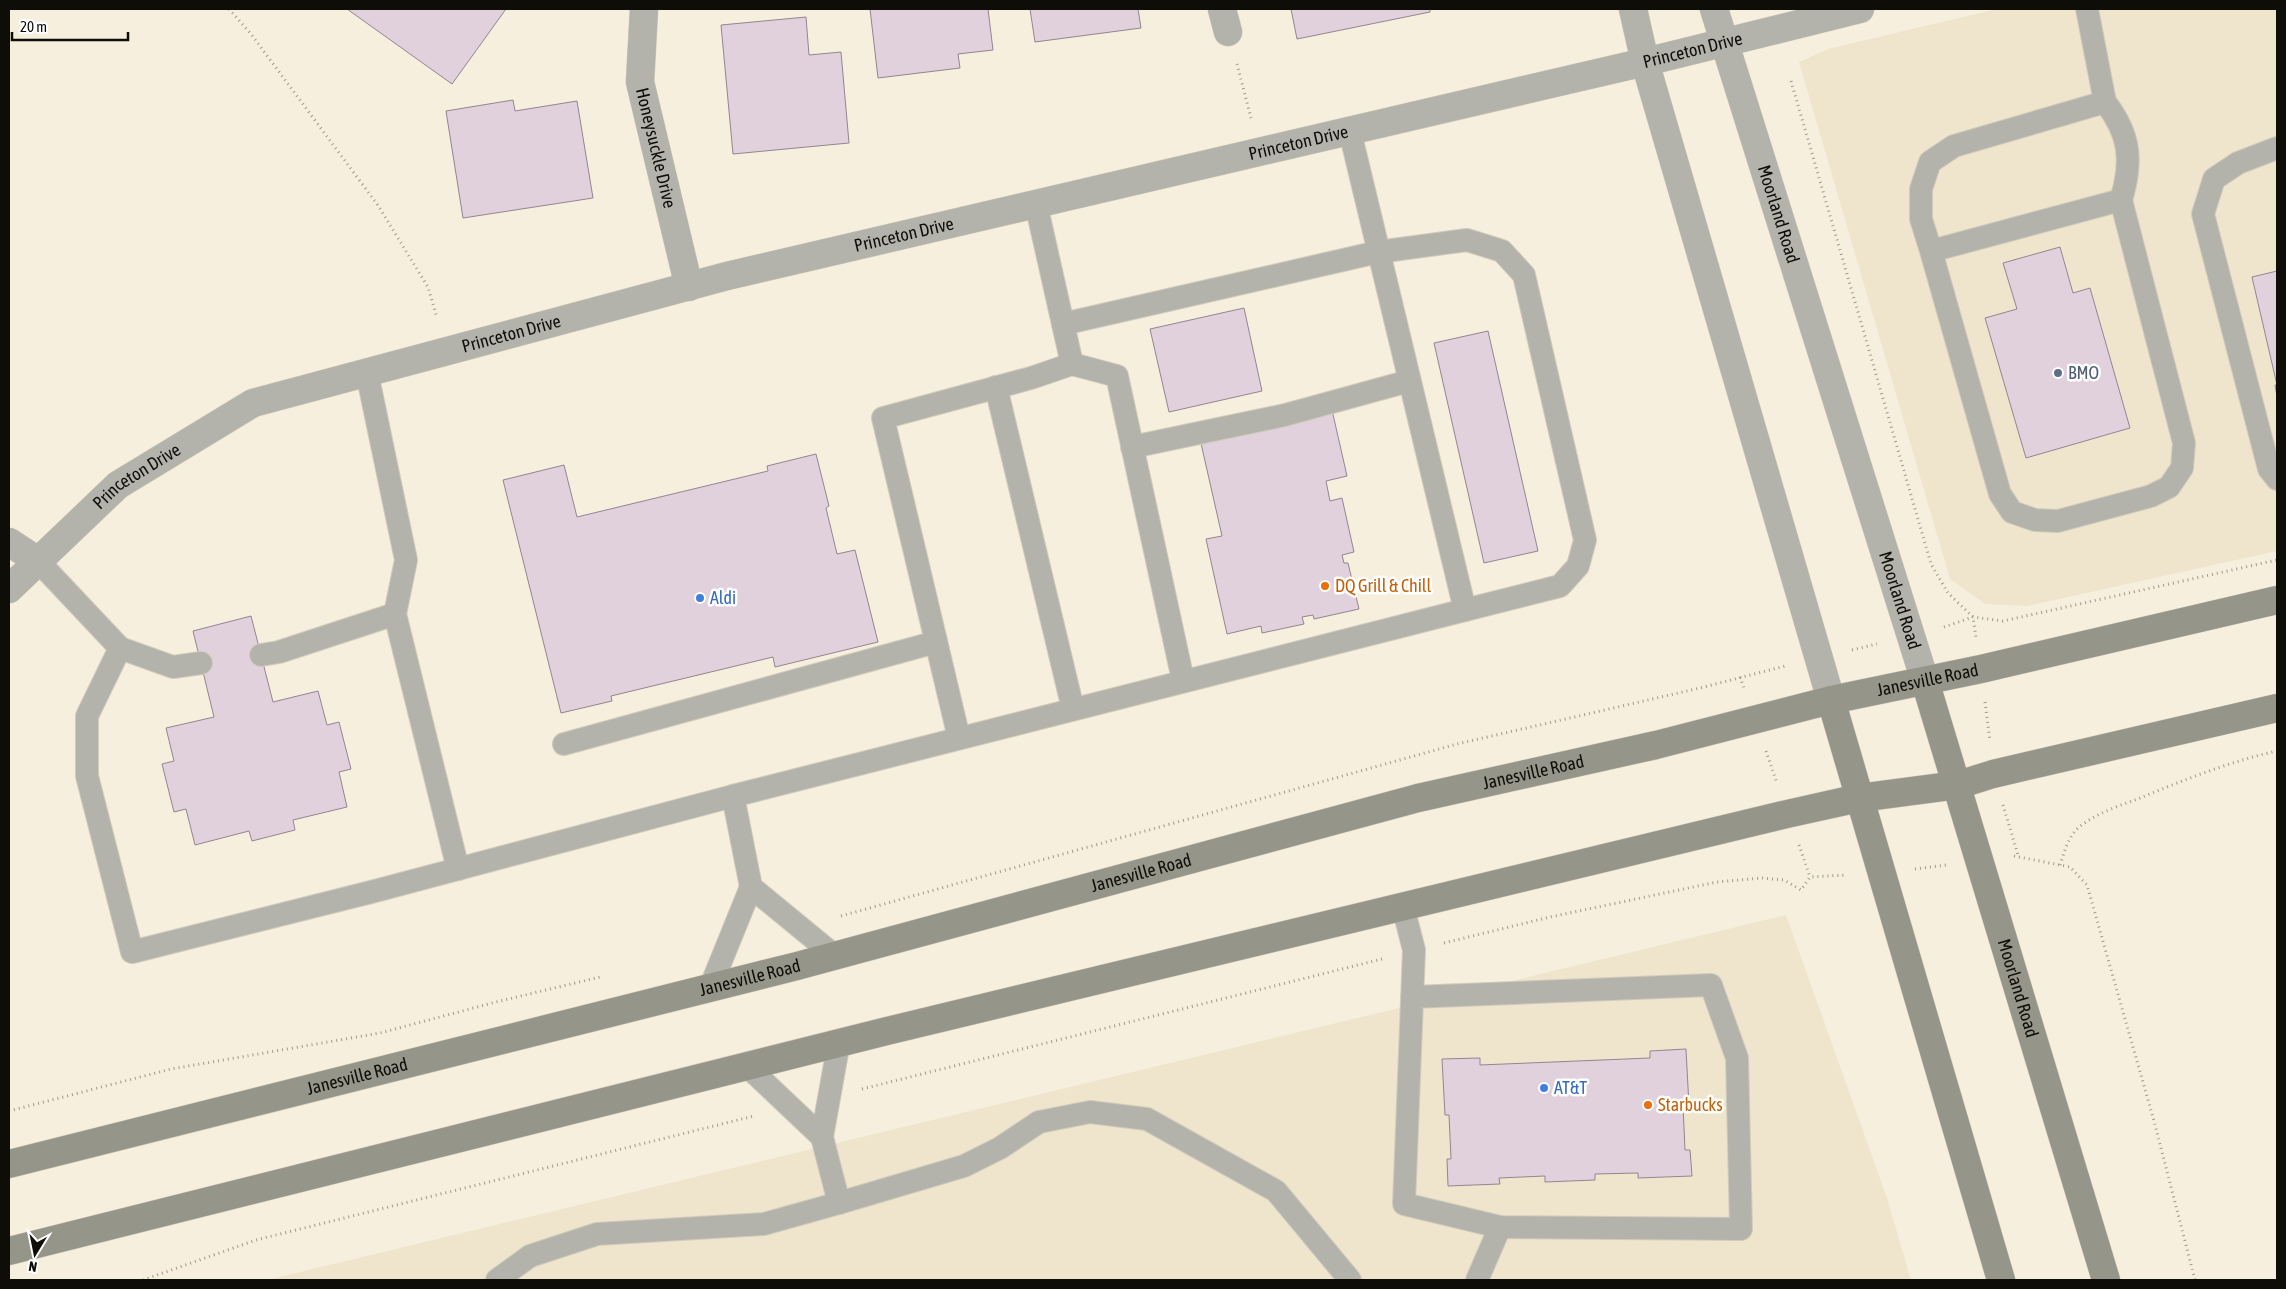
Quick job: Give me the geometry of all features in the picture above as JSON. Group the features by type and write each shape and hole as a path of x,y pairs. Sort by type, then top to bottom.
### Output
{"main road":[{"name":"Janesville Road","path":"9,1164 835,956 1418,798 1656,745 1831,700 1925,681 2277,600"},
{"name":"Moorland Road","path":"1925,681 1958,785 2106,1280"},
{"path":"1831,700 2001,1280"},
{"path":"9,1251 839,1042 1788,814 1859,798 1958,785 1993,774 2277,708"}],"street":[{"name":"Honeysuckle Drive","path":"644,9 640,82 689,287"},
{"path":"1633,9 1645,62 1831,700"},
{"name":"Moorland Road","path":"1714,9 1925,681"},
{"name":"Princeton Drive","path":"9,589 118,485 253,403 689,287 1645,62 1860,9"},
{"path":"9,542 38,561"}],"lane":[{"path":"2087,9 2105,102 2119,120 2128,146 2128,178 2121,200 2184,443 2182,468 2169,487 2152,496 2058,521 2035,520 2012,512 2000,494 1921,219 1921,189 1930,162 1954,146 2105,102"},
{"path":"1350,132 1465,610"},
{"path":"2277,148 2238,164 2214,179 2203,214 2269,469 2277,479"},
{"path":"1930,251 2121,200"},
{"path":"1036,204 1072,364"},
{"path":"120,648 87,716 87,776 132,952 458,870 733,796 1183,680 1560,586 1578,566 1585,540 1524,275 1502,251 1467,240 1378,252 1063,324"},
{"path":"959,738 883,418 1031,378 1072,364 1117,376 1183,680"},
{"path":"367,373 406,560 395,614 458,870"},
{"path":"1132,447 1285,415 1409,380"},
{"path":"996,387 1073,709"},
{"path":"38,561 120,648 173,667 201,663"},
{"path":"261,655 278,652 395,614"},
{"path":"564,744 936,642"},
{"path":"710,988 751,887 733,796"},
{"path":"751,887 835,956"},
{"path":"1403,907 1414,950 1412,997 1404,1204 1500,1227 1741,1229 1737,1058 1711,985 1412,997"},
{"path":"839,1042 822,1137 839,1203"},
{"path":"747,1066 822,1137"},
{"path":"497,1280 530,1256 597,1234 764,1224 839,1203 964,1166 1000,1148 1039,1122 1090,1112 1148,1119 1276,1191 1350,1280"},
{"path":"1477,1280 1500,1227"}],"path":[{"path":"229,9 251,34 377,204 428,286 447,352"},
{"path":"1225,20 1260,153"},
{"path":"1791,81 1931,564 1948,593 1973,617"},
{"path":"800,927 1457,744 1818,657 1911,637 1973,617 2003,621 2277,560"},
{"path":"830,1097 1550,917 1717,882 1762,878 1784,880 1801,890 1810,877 1740,677"},
{"path":"2060,865 2067,846 2077,829 2096,815 2258,755 2277,751"},
{"path":"2018,855 2070,868 2087,885 2154,1122 2195,1280"},
{"path":"9,1111 171,1069 380,1033 496,1002 608,976"},
{"path":"143,1280 256,1240 790,1106"}],"shaded area":[{"path":"1997,9 2277,9 2277,551 2027,606 1985,604 1950,579 1799,62 1828,49"},
{"path":"1786,915 1887,1198 1911,1280 267,1280"}],"building":[{"path":"347,9 506,9 452,84"},
{"path":"870,9 988,9 993,50 958,54 960,68 878,78"},
{"path":"1030,9 1138,9 1141,28 1035,42"},
{"path":"1291,9 1430,9 1430,12 1297,39"},
{"path":"806,17 809,55 841,52 849,143 733,154 721,25"},
{"path":"513,100 515,111 577,101 593,198 463,218 446,111"},
{"name":"BMO","path":"2060,247 2073,293 2090,288 2130,428 2026,458 1985,318 2017,309 2003,263"},
{"path":"2277,271 2277,385 2252,277"},
{"path":"1244,308 1262,391 1169,412 1150,329"},
{"path":"1488,331 1538,551 1484,563 1434,343"},
{"path":"1332,410 1347,476 1326,481 1330,501 1342,498 1354,552 1342,555 1344,563 1348,563 1359,609 1314,619 1313,615 1302,617 1304,624 1262,633 1261,626 1227,634 1206,539 1222,536 1200,439"},
{"name":"Aldi","path":"816,454 829,506 826,508 837,554 855,550 878,642 775,667 773,657 611,696 612,701 561,713 503,480 564,465 577,517 768,471 767,466"},
{"path":"251,616 273,702 318,691 327,725 339,722 351,769 339,772 347,807 293,820 295,830 252,841 249,831 195,845 186,809 174,812 162,764 174,761 166,728 214,717 193,631"},
{"path":"1686,1049 1689,1106 1683,1106 1685,1150 1690,1150 1692,1176 1638,1178 1638,1173 1595,1174 1595,1180 1545,1182 1545,1176 1499,1178 1500,1184 1448,1186 1447,1159 1451,1159 1449,1115 1445,1115 1442,1059 1480,1058 1480,1065 1650,1058 1650,1051"}],"place":[{"name":"BMO","path":"2058,373"},
{"name":"DQ Grill & Chill","path":"1325,586"},
{"name":"Aldi","path":"700,598"},
{"name":"AT&T","path":"1544,1088"},
{"name":"Starbucks","path":"1648,1105"}]}
